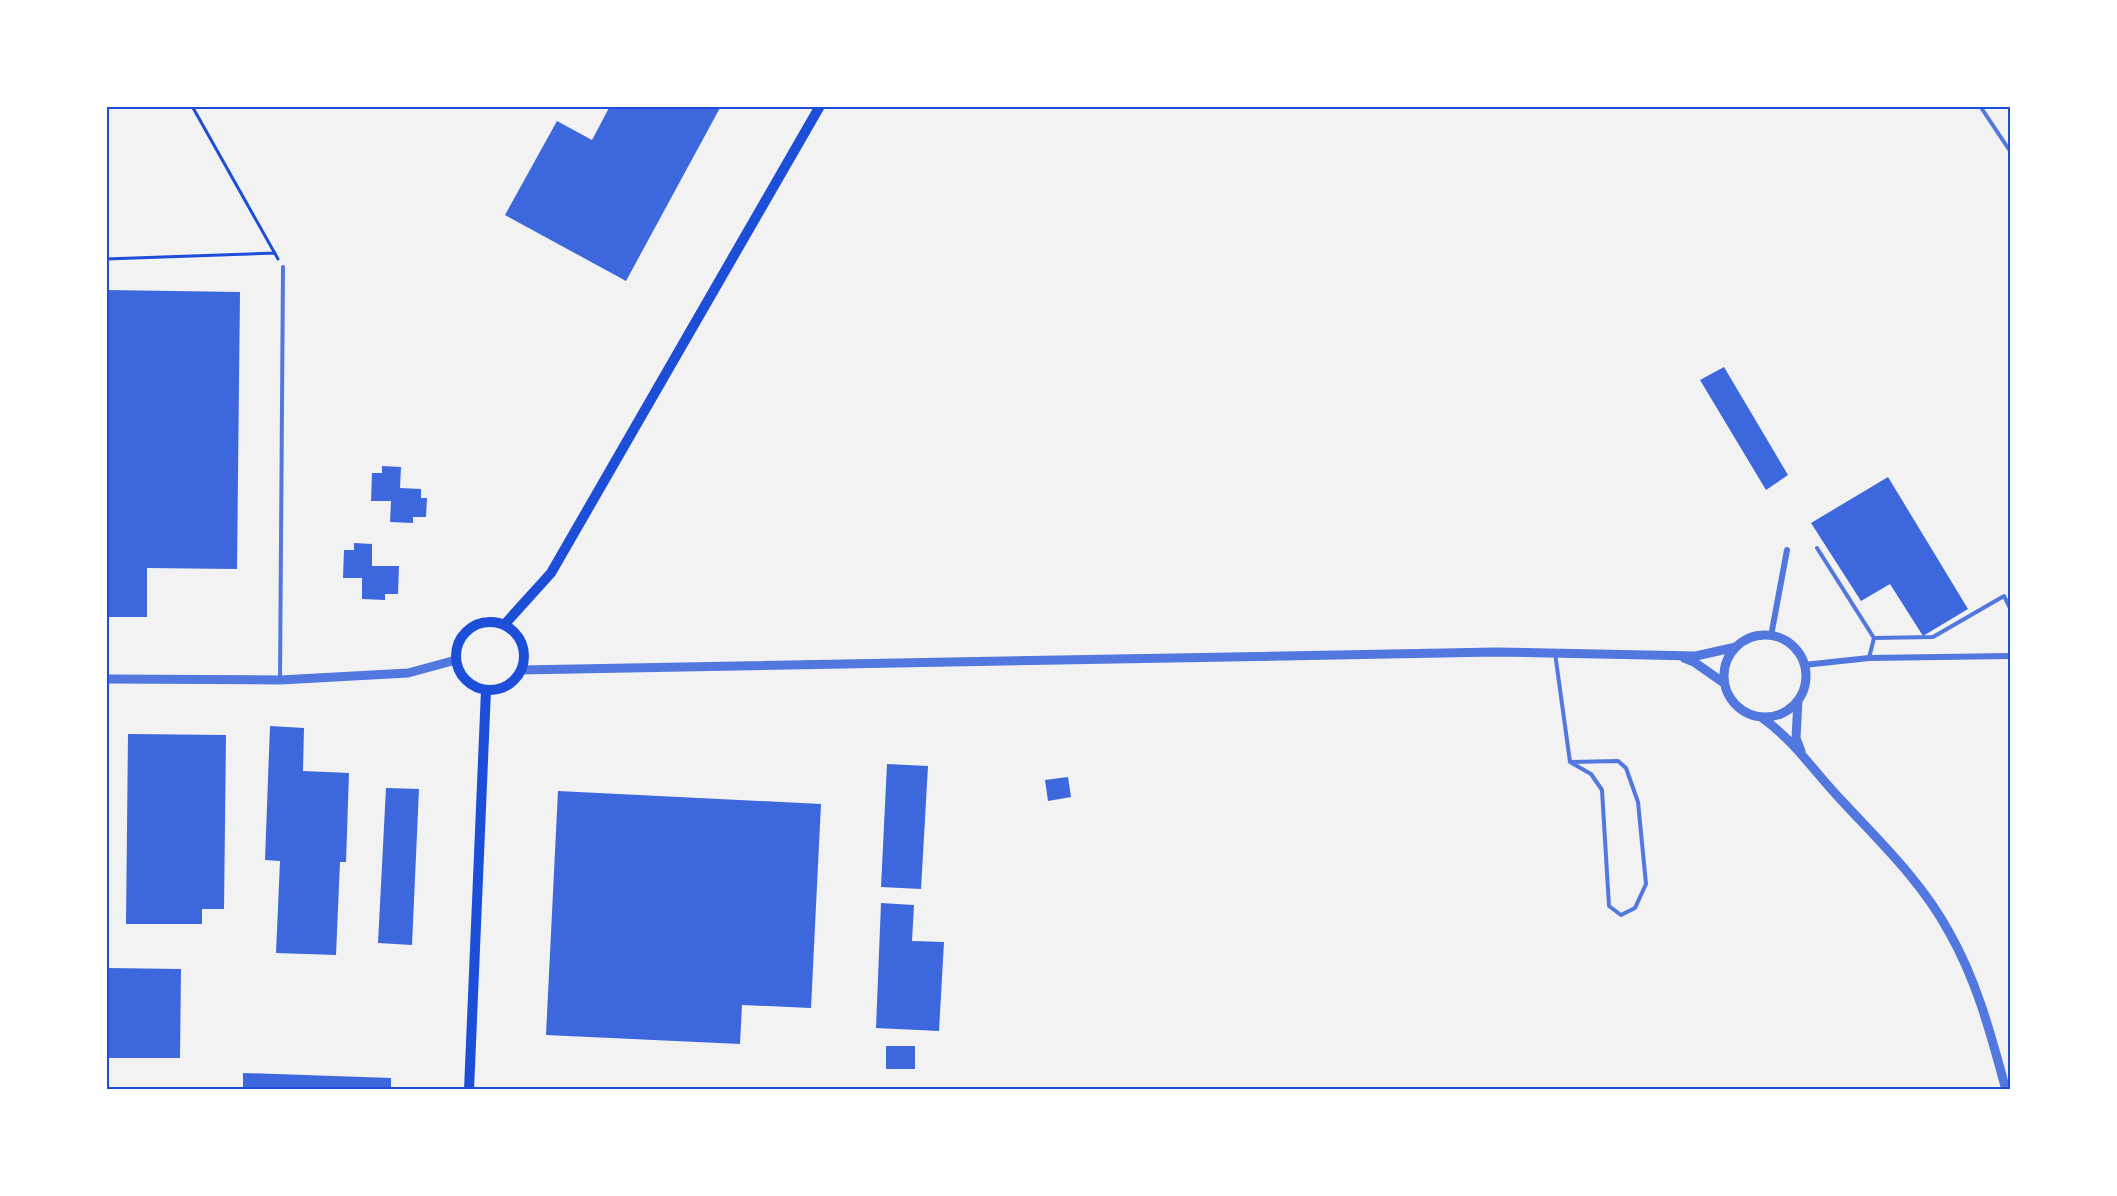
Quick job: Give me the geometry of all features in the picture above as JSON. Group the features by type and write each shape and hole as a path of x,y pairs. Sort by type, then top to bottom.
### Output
{"main road":[{"path":"504,625 551,573 820,106"},
{"path":"484,622 504,625 520,639 523,650 521,670 506,686 486,690 466,680 456,660 456,650 466,632 484,622"},
{"path":"469,1089 486,690"}],"street":[{"path":"1771,636 1787,550"},
{"path":"521,670 1555,652 1696,656 1736,647 1746,640 1771,636 1795,649 1804,665 1804,687 1798,700 1796,738 1803,756"},
{"path":"1724,683 1726,664 1736,647"},
{"path":"1676,656 1694,662 1724,683 1737,706 1761,717 1779,729 1911,876 1949,931 1982,1002 2006,1089"},
{"path":"1804,665 1869,658 2010,656"},
{"path":"106,679 280,680 408,673 456,660"},
{"path":"1761,717 1778,715 1798,700"}],"lane":[{"path":"1980,106 2010,151"},
{"path":"280,680 283,267"},
{"path":"1817,548 1874,638 1869,658"},
{"path":"1874,638 1933,637 2004,596 2010,608"},
{"path":"1555,652 1570,762"},
{"path":"1618,761 1626,768 1638,802 1646,884 1635,908 1621,915 1609,906 1602,790 1591,774 1570,762 1618,761"}],"path":[{"path":"192,106 283,267"},
{"path":"106,259 274,253"}],"building":[{"path":"610,106 721,106 626,281 505,215 557,121 592,140"},
{"path":"106,290 240,292 237,569 147,568 147,617 106,617"},
{"path":"1724,367 1788,475 1766,490 1700,380"},
{"path":"382,466 401,467 400,488 421,489 421,498 427,498 426,517 413,517 413,523 390,522 391,501 371,501 372,473 382,473"},
{"path":"1888,477 1968,609 1923,636 1890,584 1861,601 1811,523"},
{"path":"354,543 372,544 372,566 399,566 398,594 385,594 385,600 362,599 362,578 343,578 344,550 354,550"},
{"path":"270,726 304,728 303,771 349,773 346,862 340,862 336,955 276,953 280,861 265,860"},
{"path":"128,734 226,735 224,909 202,909 202,924 126,924"},
{"path":"887,764 928,766 921,889 881,887"},
{"path":"1068,777 1071,797 1048,801 1045,780"},
{"path":"386,788 419,789 412,945 378,943"},
{"path":"558,791 821,804 811,1008 742,1005 740,1044 546,1035"},
{"path":"881,903 914,905 912,941 944,942 939,1031 876,1028"},
{"path":"108,968 181,969 180,1058 107,1058"},
{"path":"886,1046 915,1046 915,1069 886,1069"},
{"path":"243,1073 391,1078 391,1090 243,1090"}]}
